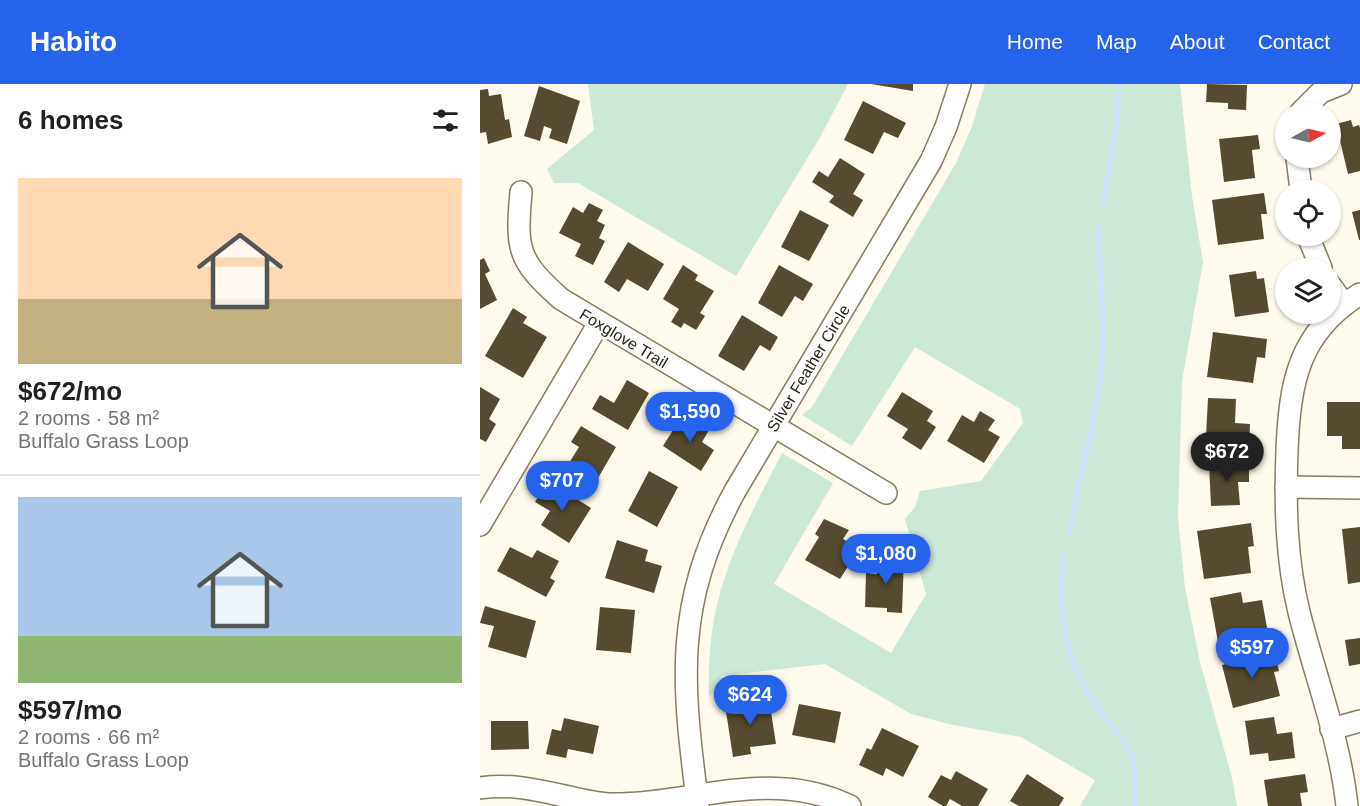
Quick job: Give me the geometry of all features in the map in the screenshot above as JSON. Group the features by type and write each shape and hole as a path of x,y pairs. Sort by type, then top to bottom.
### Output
{"street":[{"name":"Silver Feather Circle","path":"698,802 685,695 685,660 694,594 708,548 723,514 931,161 946,127 960,84"},
{"path":"1302,101 1341,84"},
{"name":"Foxglove Trail","path":"521,192 517,237 527,262 542,282 561,299 886,493"},
{"path":"1347,806 1297,599 1287,522 1286,487 1289,403 1293,381 1312,338 1352,299"},
{"path":"480,525 599,323"},
{"path":"1286,487 1360,488"},
{"path":"1330,729 1360,721"},
{"path":"480,788 510,786 540,789 590,804 631,806 698,802 772,788 798,789 825,795 850,806"}],"green space":[{"path":"588,84 848,84 822,134 736,276 578,183 554,183 547,169 594,130"},
{"path":"985,84 1180,84 1192,196 1203,262 1182,381 1178,519 1185,588 1200,662 1232,778 1237,806 1080,806 1095,780 1021,737 953,725 911,714 825,664 722,676 709,698 709,662 713,629 727,569 751,513 782,453 833,483 774,584 891,653 926,594 905,519 915,507 920,491 981,481 1023,423 1020,409 915,347 852,446 802,415 812,407 956,163 971,129"}],"building":[{"path":"871,84 913,84 913,91"},
{"path":"1207,84 1247,85 1246,110 1228,109 1228,103 1206,102"},
{"path":"539,86 580,101 567,144 549,138 552,129 544,126 540,141 524,136"},
{"path":"488,89 489,96 501,94 505,120 509,119 512,137 488,144 486,132 480,133 480,90"},
{"path":"863,101 906,123 898,138 884,132 873,154 844,140"},
{"path":"1351,120 1353,127 1359,125 1360,171 1348,174 1341,145 1341,123"},
{"path":"1258,135 1260,149 1252,150 1255,178 1224,182 1219,139"},
{"path":"840,158 865,174 853,194 863,200 853,217 829,202 834,196 812,182 819,171 828,177"},
{"path":"1264,193 1267,214 1261,214 1264,239 1218,245 1212,200"},
{"path":"589,203 603,210 597,221 605,225 599,238 605,241 593,265 575,256 581,244 559,233 573,207 583,213"},
{"path":"800,210 829,225 809,261 781,247"},
{"path":"1360,210 1360,240 1359,240 1352,212"},
{"path":"628,242 664,264 648,291 627,279 619,292 604,282"},
{"path":"484,258 490,271 485,274 497,300 480,309 480,260"},
{"path":"683,265 698,275 695,280 714,291 700,313 705,316 696,330 684,323 681,328 671,322 679,309 663,299"},
{"path":"779,265 813,284 803,301 795,296 782,317 758,303"},
{"path":"1256,271 1257,279 1264,278 1269,312 1235,317 1229,275"},
{"path":"513,308 527,317 523,323 547,337 523,378 485,356"},
{"path":"742,315 778,337 770,351 760,345 744,371 718,356"},
{"path":"1213,332 1267,339 1265,358 1257,357 1253,383 1207,377"},
{"path":"627,380 649,393 628,430 592,409 600,395 614,403"},
{"path":"480,387 500,399 489,419 496,424 486,442 480,439"},
{"path":"902,392 933,411 927,421 936,427 921,450 902,438 908,429 887,416"},
{"path":"1208,398 1236,399 1235,423 1250,424 1249,448 1216,446 1216,436 1206,436"},
{"path":"1327,402 1360,402 1360,449 1342,449 1342,436 1327,436"},
{"path":"980,411 995,420 988,430 1000,437 984,463 947,441 962,415 974,422"},
{"path":"683,414 709,430 702,442 714,450 701,471 663,446"},
{"path":"581,426 616,447 594,485 566,468 579,447 571,442"},
{"path":"1249,462 1249,482 1238,482 1240,505 1211,506 1209,464"},
{"path":"649,471 678,487 657,527 628,511"},
{"path":"548,481 591,508 569,543 541,525 550,511 535,502"},
{"path":"824,519 849,530 843,539 852,544 849,549 856,554 840,579 805,560 819,537 815,534"},
{"path":"1251,523 1254,546 1248,547 1251,573 1204,579 1197,531"},
{"path":"1360,527 1360,582 1348,584 1342,529"},
{"path":"617,540 648,550 645,561 662,566 654,593 605,578"},
{"path":"510,547 532,558 537,550 559,561 550,578 555,581 546,597 497,571"},
{"path":"877,556 904,557 902,613 887,612 887,608 865,607 866,573 877,574"},
{"path":"1241,592 1243,603 1262,600 1268,633 1218,642 1210,598"},
{"path":"485,606 536,621 526,658 488,647 494,626 480,623"},
{"path":"600,607 635,610 631,653 596,650"},
{"path":"1360,638 1360,664 1349,666 1345,640"},
{"path":"1274,651 1279,671 1274,672 1280,696 1233,708 1222,665"},
{"path":"769,699 776,744 750,747 751,754 733,757 725,705"},
{"path":"799,704 841,712 835,743 792,735"},
{"path":"1274,717 1277,734 1292,732 1295,758 1269,761 1268,753 1250,755 1245,721"},
{"path":"564,718 599,726 593,754 568,749 566,758 546,754 552,729 561,731"},
{"path":"491,721 528,721 529,749 491,750"},
{"path":"882,728 919,746 903,777 886,768 883,776 859,765 867,748 871,750"},
{"path":"956,771 988,789 978,806 962,806 950,799 946,806 943,806 928,797 941,775 951,780"},
{"path":"1027,774 1064,798 1059,806 1019,806 1010,801"},
{"path":"1305,774 1308,792 1300,793 1302,806 1268,806 1264,780"}],"waterway":[{"path":"1103,206 1117,125 1120,84"},
{"path":"1070,532 1096,407 1102,365 1103,314 1098,228"},
{"path":"1065,556 1062,607 1067,641 1086,689 1130,752 1136,783 1135,806"}]}
